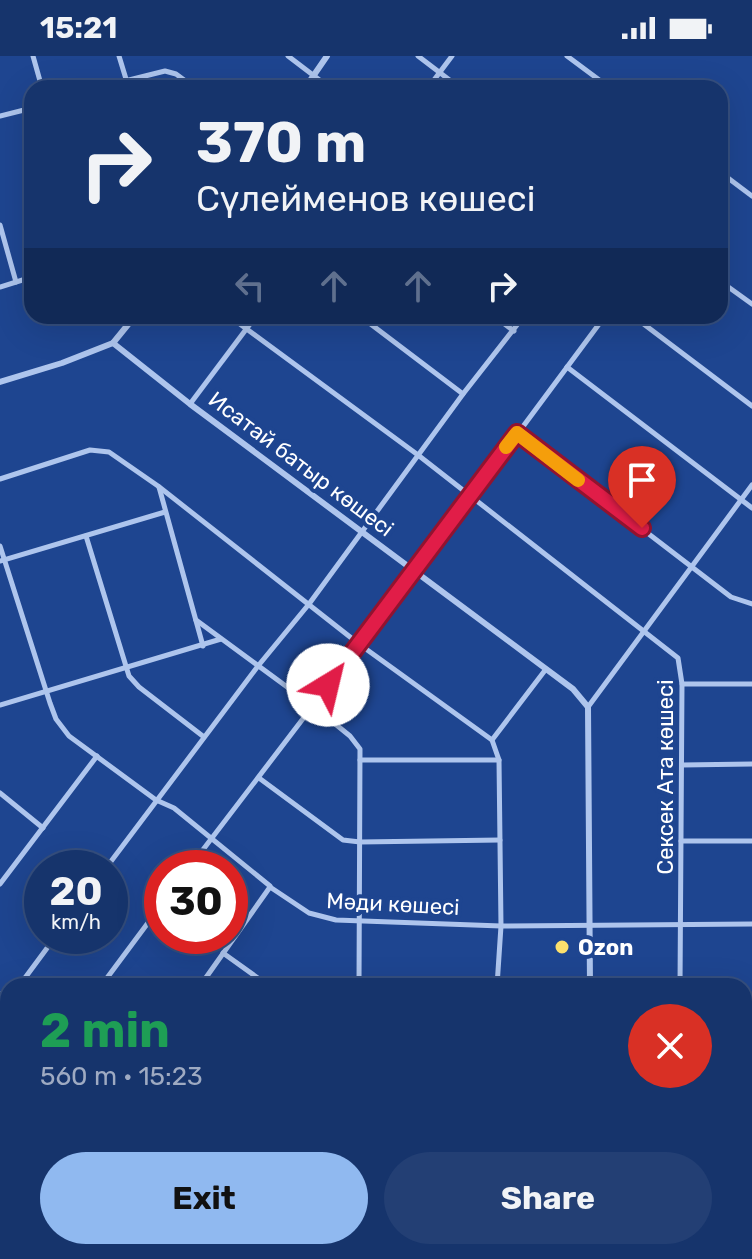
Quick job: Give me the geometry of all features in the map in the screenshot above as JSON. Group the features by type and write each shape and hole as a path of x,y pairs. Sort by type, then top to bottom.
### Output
{"street":[{"path":"33,56 40,80"},
{"path":"119,56 126,79"},
{"path":"288,56 320,80"},
{"path":"311,80 327,56"},
{"path":"418,56 450,80"},
{"path":"434,80 452,56"},
{"path":"567,56 599,80"},
{"path":"123,80 165,71 184,80"},
{"path":"0,116 24,110"},
{"path":"728,178 752,196"},
{"path":"0,225 16,282"},
{"path":"0,287 24,280"},
{"path":"728,287 752,304"},
{"path":"0,382 113,343 127,324"},
{"name":"Сексек Ата көшесі","path":"240,324 418,455 678,658 682,684 680,978"},
{"path":"190,404 250,324"},
{"path":"371,324 463,394"},
{"path":"505,324 514,331"},
{"path":"119,850 363,533 463,394 519,324"},
{"path":"203,850 599,324"},
{"path":"644,324 752,406"},
{"name":"Исатай батыр көшесі","path":"113,343 190,404 573,689 588,707"},
{"path":"567,367 752,508"},
{"path":"517,433 731,597 752,604"},
{"path":"0,479 90,450 102,450 158,486 359,644 492,740 499,760 501,926 498,978"},
{"path":"590,978 588,707 752,485"},
{"path":"158,486 203,646"},
{"path":"2,560 165,512"},
{"path":"86,536 126,667 139,687 204,737"},
{"path":"0,546 2,560 56,719 69,736 156,800"},
{"path":"196,620 313,706 350,736 360,749 359,978"},
{"path":"0,705 222,639"},
{"path":"492,740 546,669"},
{"path":"682,684 752,684"},
{"path":"0,884 97,756"},
{"path":"360,760 499,760"},
{"path":"682,765 752,764"},
{"path":"259,778 343,840 500,840"},
{"path":"0,793 43,828"},
{"name":"Мәди көшесі","path":"156,800 174,808 270,887 317,916 359,921 501,926 752,924"},
{"path":"681,841 752,841"},
{"path":"248,918 270,887"},
{"path":"107,978 144,928"},
{"path":"25,978 43,954"},
{"path":"206,978 222,954"},
{"path":"224,954 258,978"}],"slow traffic":[{"path":"506,447 517,433 578,480"}],"place":[{"name":"Ozon","path":"562,947"}],"route":[{"path":"328,685 517,433 642,528"}]}
